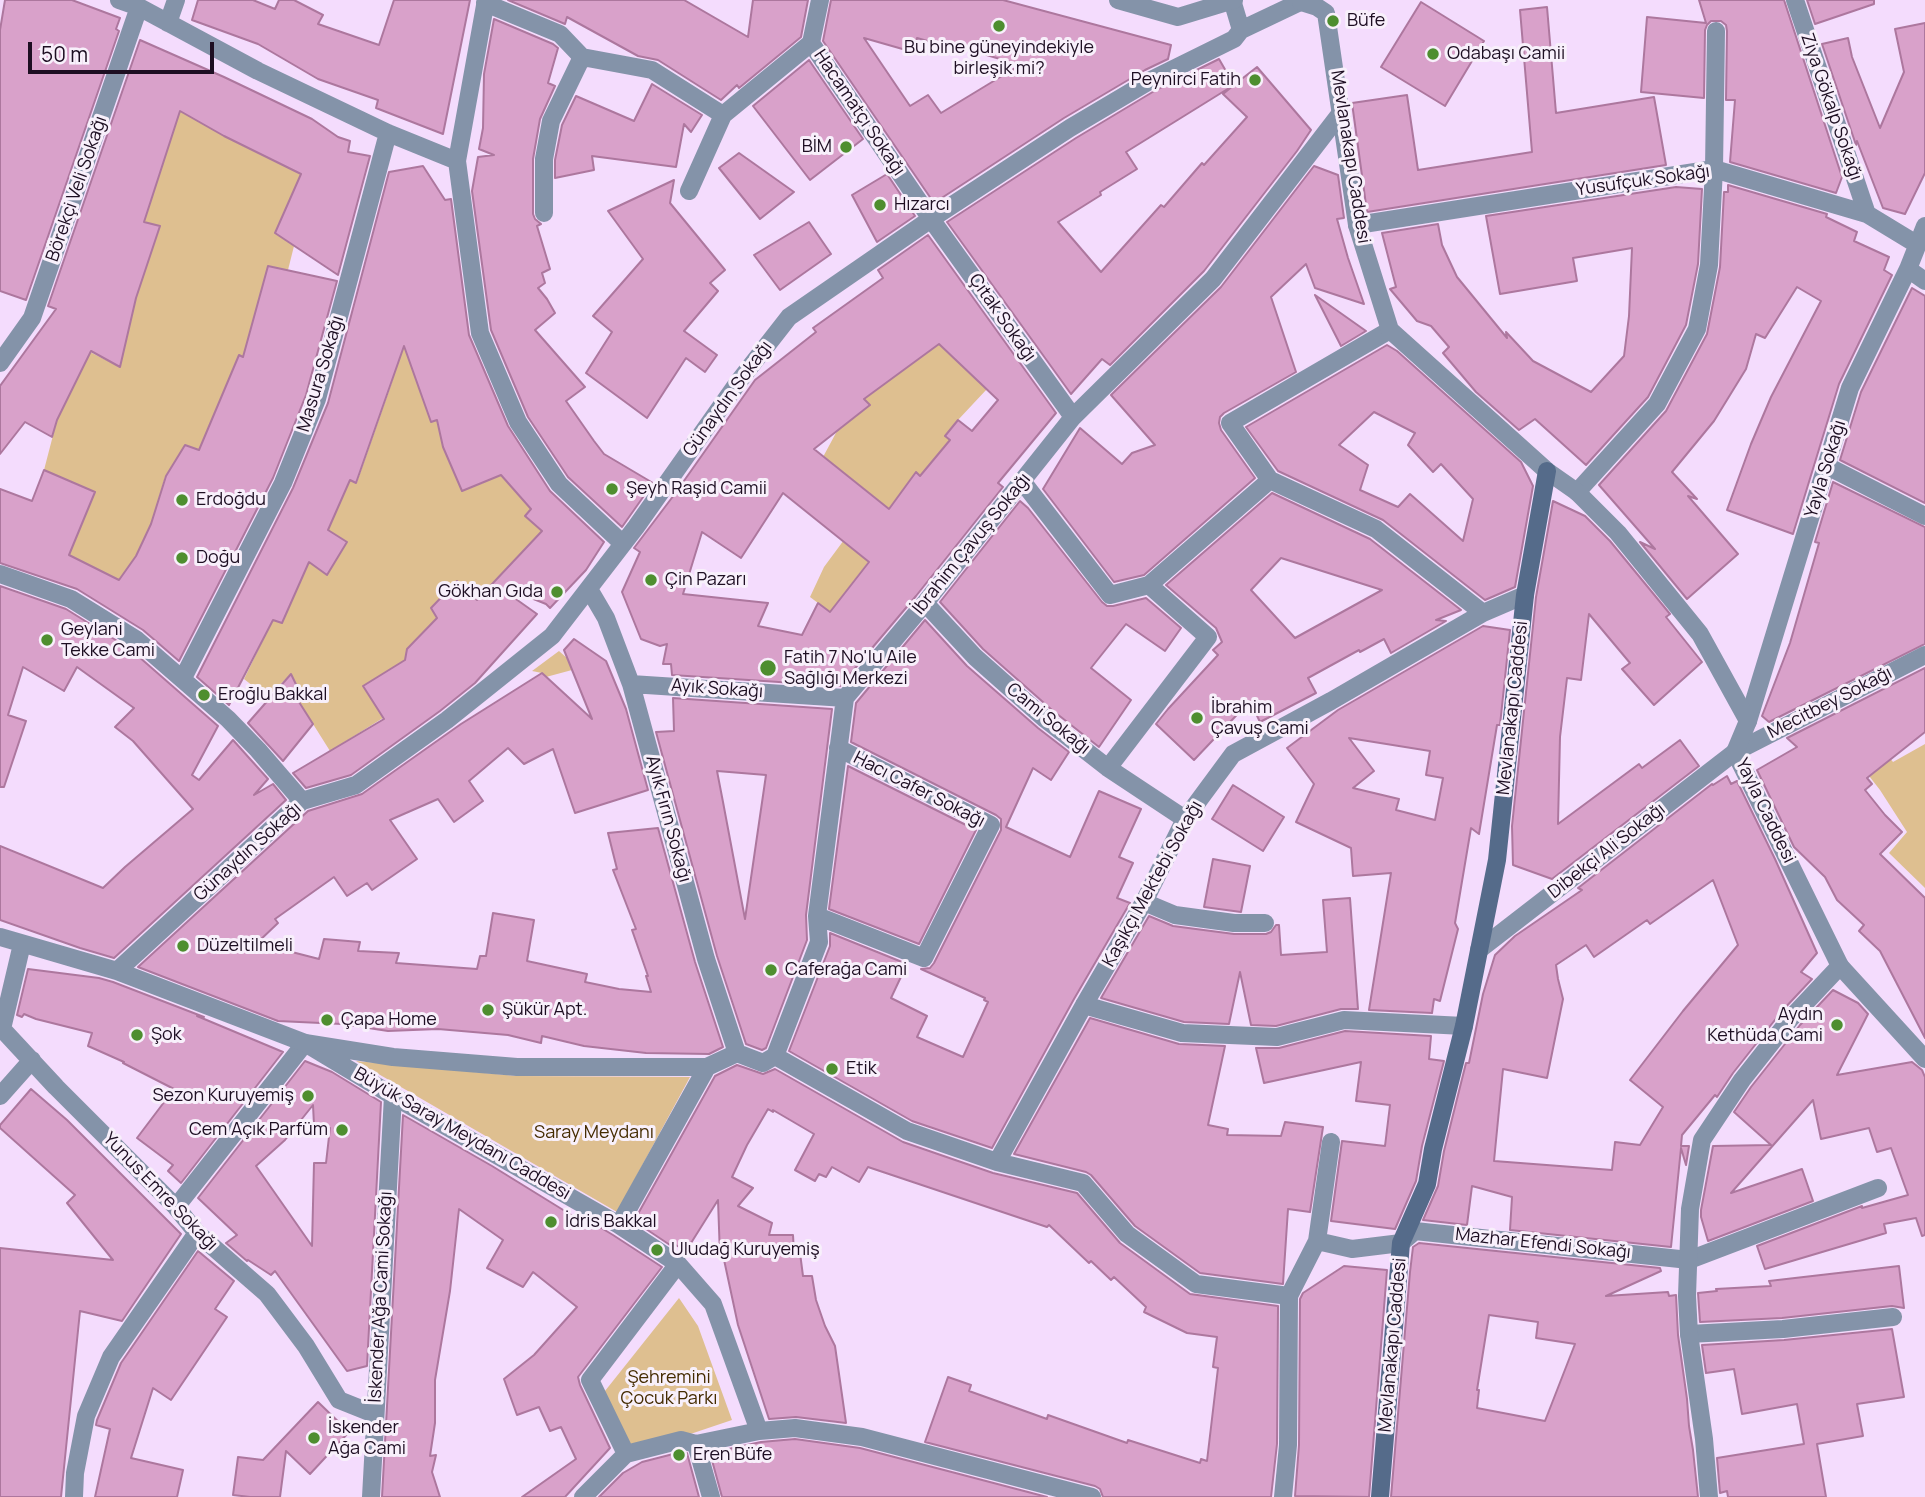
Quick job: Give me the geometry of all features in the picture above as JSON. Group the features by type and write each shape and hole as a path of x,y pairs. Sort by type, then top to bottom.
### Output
{"main road":[{"name":"Mevlanakapı Caddesi","path":"1380,1497 1401,1243 1427,1184 1433,1149 1464,1026 1497,860 1525,595 1547,471"}],"street":[{"path":"119,0 388,133 457,161"},
{"path":"168,23 176,0"},
{"name":"Hacamatçı Sokağı","path":"820,0 811,43 931,219"},
{"path":"1118,0 1178,17 1233,0 1241,30"},
{"name":"Ziya Gökalp Sokağı","path":"1795,0 1867,214"},
{"path":"622,544 559,484 518,422 480,333 457,161 486,1 560,34 582,57 652,70 723,116"},
{"name":"Günaydın Sokağı","path":"117,971 302,802 356,785 447,720 552,636 636,527 738,381 789,317 1070,128 1151,80 1234,39 1241,30 1303,1"},
{"name":"Mevlanakapı Caddesi","path":"1303,1 1326,13 1357,225 1390,330"},
{"name":"Börekçi Veli Sokağı","path":"0,363 33,318 139,8"},
{"path":"1577,492 1657,404 1697,329 1709,265 1714,169 1716,30"},
{"path":"688,191 723,116 811,43"},
{"path":"544,213 544,159 551,121 582,57"},
{"name":"İbrahim Çavuş Sokağı","path":"845,698 925,603 1073,417 1213,279 1340,114"},
{"name":"Masura Sokağı","path":"183,678 282,483 317,399 388,133"},
{"name":"Yusufçuk Sokağı","path":"1357,225 1714,169 1867,214 1917,245"},
{"name":"Çıtak Sokağı","path":"931,219 1073,417"},
{"name":"Yayla Sokağı","path":"1748,721 1850,388 1908,269 1925,226"},
{"path":"1908,269 1925,281"},
{"path":"1483,613 1376,529 1269,480 1230,423 1390,330 1547,471 1577,492 1618,533 1700,634 1748,721"},
{"path":"1827,466 1925,516"},
{"path":"1022,481 1110,595 1149,584 1269,480"},
{"path":"0,574 71,599 137,639 228,719 302,802"},
{"path":"1108,768 1208,637 1149,584"},
{"name":"Ayık Fırın Sokağı","path":"589,589 606,618 631,684 706,959 737,1053"},
{"name":"Kaşıkçı Mektebi Sokağı","path":"997,1162 1144,902 1185,819 1233,754 1483,613 1525,595"},
{"name":"Cami Sokağı","path":"925,603 975,657 1045,719 1108,768 1185,819"},
{"name":"Meсitbey Sokağı","path":"1735,752 1925,654"},
{"name":"Ayık Sokağı","path":"631,684 845,698"},
{"path":"737,1053 762,1063 775,1056 819,942 817,916 845,698"},
{"name":"Yayla Caddesi","path":"1748,721 1735,752 1840,966 1925,1059"},
{"name":"Hacı Cafer Sokağı","path":"817,916 924,958 991,825 838,748"},
{"name":"Dibekçi Ali Sokağı","path":"1479,950 1735,752"},
{"path":"1144,902 1175,915 1234,923 1265,923"},
{"name":"Büyük Saray Meydanı Caddesi","path":"0,937 117,971 305,1043 620,1225 678,1265 713,1304 759,1431"},
{"name":"Yunus Emre Sokağı","path":"23,944 2,1029 55,1087 177,1207 197,1233 267,1294 306,1346 339,1400 374,1414"},
{"path":"1709,1497 1686,1296 1690,1209 1702,1140 1766,1049 1840,966"},
{"path":"1084,1005 1182,1033 1277,1037 1344,1020 1464,1026"},
{"path":"177,1207 305,1043"},
{"name":"Büyük Saray Meydanı Caddesi","path":"305,1043 393,1056 517,1067 707,1067 737,1053"},
{"path":"775,1056 907,1131 997,1162 1083,1183 1127,1234 1196,1284 1289,1296"},
{"path":"0,1096 32,1060"},
{"path":"620,1225 707,1067"},
{"name":"İskender Ağa Cami Sokağı","path":"371,1497 393,1096"},
{"path":"1283,1497 1288,1445 1289,1296 1317,1241 1331,1142"},
{"path":"1689,1259 1878,1188"},
{"name":"Mazhar Efendi Sokağı","path":"1401,1243 1415,1231 1689,1259"},
{"path":"74,1497 75,1473 86,1416 111,1357 197,1233"},
{"path":"1317,1241 1352,1249 1401,1243"},
{"path":"626,1454 590,1380 678,1265"},
{"path":"1689,1334 1783,1329 1894,1317"},
{"path":"583,1497 626,1454 681,1440 695,1444 759,1431 795,1428 862,1437 1092,1497"},
{"path":"695,1444 711,1497"}],"green space":[{"path":"180,111 305,176 288,203 275,233 294,246 288,270 268,266 276,369 239,355 210,424 214,455 185,445 165,477 151,524 136,556 118,581 69,555 95,492 44,470 57,420 90,352 120,367 136,298 160,227 144,222"},
{"path":"952,325 949,353 987,389 958,420 950,440 920,476 916,473 869,561 830,612 810,597 824,567 875,498 823,457 837,431 870,405 864,399 916,361"},
{"path":"403,340 431,422 437,420 455,458 449,462 462,491 483,483 495,468 531,509 525,516 545,534 516,558 477,601 456,582 431,608 439,622 405,660 383,718 330,751 313,724 293,706 303,699 291,674 267,697 244,679 273,620 299,585 309,562 327,575 318,524 323,513 334,517 350,480 357,482 391,385"},
{"path":"559,651 568,659 572,670 546,677 542,673 532,671"},
{"path":"1870,733 1893,762 1925,744 1925,888 1889,853 1907,832 1880,790 1852,754"},
{"name":"Saray Meydanı","path":"356,1061 517,1076 690,1077 617,1212"},
{"name":"Şehremini Çocuk Parkı","path":"679,1298 698,1326 732,1420 634,1453 601,1396"}],"building":[{"path":"5,0 72,0 120,18 116,29 119,31 26,300 0,291 0,30"},
{"path":"198,0 253,0 275,9 279,0 294,0 323,15 318,24 379,45 394,0 470,0 443,134 376,108 378,100 318,79 258,44 192,20"},
{"path":"508,0 684,0 748,37 753,0 808,0 801,37 721,100 658,60 638,56 567,17 565,24"},
{"path":"831,0 1003,0 1171,45 1168,59 1064,118 934,203 823,41","holes":["864,38 913,52 917,38 959,50 960,47 1020,65 941,113 928,95 910,106"]},
{"path":"1699,0 1784,0 1842,177 1836,193 1730,162 1735,100 1726,100 1727,31 1726,25 1721,21 1711,21 1705,30 1704,98 1641,92 1647,17 1706,23"},
{"path":"1807,0 1874,0 1874,4 1815,24"},
{"name":"Odabaşı Camii","path":"1421,2 1484,41 1445,106 1381,67"},
{"path":"1547,7 1556,113 1654,97 1666,165 1367,212 1352,103 1407,95 1418,170 1532,152 1520,10"},
{"path":"494,19 558,48 548,83 555,86 540,119 533,159 533,214 541,224 537,226 550,269 542,273 545,283 538,288 555,313 535,330 585,387 566,401 604,454 653,483 622,527 568,477 528,417 491,330 472,191 478,157 494,155 479,149 483,128 484,74"},
{"path":"1925,23 1925,173 1905,214 1883,208 1857,141 1856,145 1822,44 1848,38 1852,57 1880,128 1904,72 1895,29"},
{"path":"140,40 312,119 338,137 350,141 348,152 370,156 338,275 275,233 301,174 180,111 144,222 160,226 136,298 120,367 91,351 57,420 52,437 25,422 0,454 0,386 56,309 48,306"},
{"path":"1219,59 1234,85 1257,67 1311,130 1204,271 1110,365 1102,359 1071,394 947,222 1076,138 1156,90","holes":["1234,85 1223,94 1247,117 1164,207 1161,205 1101,272 1058,222 1137,169 1126,152"]},
{"path":"809,60 863,139 810,180 753,106"},
{"path":"652,84 702,115 691,132 684,124 676,167 592,156 594,170 555,178 555,160 562,125 576,96 634,121"},
{"path":"739,153 794,192 760,219 719,168"},
{"path":"423,166 445,200 451,199 469,335 508,426 550,491 604,542 586,570 550,608 516,592 513,597 537,614 475,683 351,775 306,788 293,773 384,719 363,686 405,660 407,649 437,618 431,608 457,581 477,600 542,531 525,516 531,509 501,475 462,491 443,447 437,420 431,422 404,346 356,483 350,480 328,530 347,542 327,575 309,562 282,623 273,620 229,705 197,677 293,488 328,403 389,172"},
{"path":"1314,166 1338,175 1344,218 1337,219 1364,304 1315,288 1306,264 1271,297 1296,372 1224,413 1219,423 1221,430 1255,478 1144,575 1114,582 1043,489 1080,428 1122,464 1132,453 1155,445 1111,395 1221,287"},
{"name":"Hızarcı","path":"887,174 915,216 877,242 852,195"},
{"path":"674,180 670,203 725,270 710,283 718,291 684,331 717,355 705,372 686,358 647,418 586,373 612,332 593,316 643,259 608,211"},
{"path":"1728,185 1827,214 1826,217 1857,232 1854,241 1889,257 1884,270 1892,275 1839,384 1793,534 1727,510 1771,397 1821,301 1797,287 1765,338 1756,334 1746,369 1714,421 1672,472 1697,499 1688,496 1738,554 1687,599 1640,542 1655,549 1599,485 1666,411 1707,334 1720,267 1724,192 1728,192"},
{"path":"1676,187 1702,189 1698,264 1686,325 1648,397 1586,465 1535,419 1519,430 1476,392 1443,353 1449,347 1431,326 1417,321 1390,289 1396,287 1382,233 1438,224 1442,245 1457,277 1507,338 1506,332 1533,361 1591,392 1624,356 1632,248 1573,258 1577,281 1500,294 1486,216"},
{"path":"809,222 831,254 780,290 754,255"},
{"path":"928,235 1056,413 998,483 1003,487 840,686 672,675 671,664 663,664 667,644 660,646 641,639 622,592 640,552 634,548 755,380 816,332 813,328 883,278 878,270","holes":["939,344 998,400 972,431 958,420 945,436 950,440 920,476 916,472 889,509 814,449 870,405 864,399","783,493 869,562 830,612 818,603 802,635 758,626 768,603 683,594 702,532 741,558"]},
{"path":"268,266 337,281 306,395 273,478 179,661 143,630 77,589 0,563 0,489 32,501 44,470 95,492 69,555 119,580 136,556 151,524 166,476 185,445 199,450 239,355 243,357"},
{"path":"1912,288 1925,296 1925,503 1840,460 1861,392"},
{"path":"1315,295 1366,331 1341,346"},
{"path":"1387,345 1521,462 1533,486 1515,587 1485,600 1383,520 1278,471 1246,427","holes":["1374,412 1415,433 1408,445 1433,472 1441,464 1473,499 1463,541 1410,494 1398,507 1360,490 1368,465 1339,445"]},
{"path":"1833,482 1925,527 1925,644 1769,722 1762,716 1790,643 1819,543 1815,542"},
{"path":"1272,493 1370,539 1461,610 1436,620 1446,621 1391,653 1384,639 1308,678 1316,693 1260,722 1250,701 1194,760 1156,724 1218,655 1213,650 1222,642 1216,628 1166,585","holes":["1281,558 1382,590 1295,638 1251,590"]},
{"path":"1020,501 1107,606 1146,598 1181,628 1165,651 1126,624 1091,668 1131,700 1099,747 983,649 940,602"},
{"path":"1553,501 1585,516 1610,541 1670,614 1666,617 1702,662 1654,705 1622,669 1630,663 1589,614 1581,680 1567,678 1560,737 1558,824 1639,764 1642,768 1680,740 1699,766 1552,879 1513,865 1512,826 1536,597"},
{"path":"0,586 66,609 130,649 218,726 192,775 199,780 233,740 268,779 254,795 273,784 286,800 114,958 0,920 0,846 103,888 193,809 133,741 115,727 134,708 77,667 64,691 23,667 8,715 26,721 4,787 0,787"},
{"path":"925,620 967,666 1069,752 1051,780 1033,768 1006,827 1070,857 1099,791 1141,809 1119,857 1133,863 1117,898 1130,903 992,1148 912,1121 789,1051 830,946 830,933 907,964 891,998 927,1016 917,1037 963,1057 988,1002 985,998 921,969 930,968 934,963 1001,830 1001,819 851,742 856,703"},
{"path":"1483,626 1510,630 1500,725 1497,725 1479,834 1471,828 1455,923 1458,929 1440,1001 1434,999 1432,1013 1369,1010 1391,873 1353,876 1351,848 1296,822 1314,784 1287,748 1338,710","holes":["1349,738 1430,751 1426,775 1443,778 1435,820 1396,810 1399,799 1353,788 1374,771"]},
{"path":"574,639 606,661 626,709 648,790 575,813 553,749 524,764 508,748 469,781 483,801 454,822 438,799 390,820 417,859 372,890 367,883 347,896 334,877 275,919 278,923 257,943 319,959 324,939 360,942 358,951 399,953 396,963 477,969 480,956 486,956 493,913 534,920 527,961 587,974 585,982 651,992 632,930 636,929 613,870 617,869 608,833 658,828 695,962 723,1047 709,1054 646,1053 584,1046 542,1036 541,1043 508,1035 438,1029 388,1031 342,1024 278,1021 138,967 308,811 362,794 461,724 542,673 592,719 564,650"},
{"path":"1925,668 1925,732 1867,778 1872,784 1865,790 1902,832 1880,854 1925,898 1925,1038 1880,951 1859,931 1864,925 1837,900 1825,877 1794,847 1757,770 1797,747 1787,738"},
{"path":"291,674 303,699 299,702 313,724 283,761 248,723"},
{"path":"673,698 832,709 806,915 807,940 766,1048 762,1050 746,1044 717,956 656,732 674,731","holes":["717,771 766,775 745,919"]},
{"path":"848,766 976,830 919,944 829,909"},
{"path":"1727,776 1731,784 1737,781 1817,953 1801,972 1812,979 1782,1011 1717,1097 1715,1095 1682,1135 1681,1146 1689,1146 1686,1165 1681,1148 1671,1247 1510,1230 1512,1197 1472,1186 1467,1225 1423,1220 1438,1186 1444,1151 1495,955 1515,936 1582,890 1578,888","holes":["1713,880 1738,945 1630,1080 1663,1107 1640,1145 1615,1142 1612,1170 1494,1161 1503,1069 1547,1078 1563,999 1556,965 1586,945 1594,957 1647,920 1650,924"]},
{"path":"1233,785 1284,817 1263,851 1212,819"},
{"path":"1213,859 1250,866 1241,912 1204,907"},
{"path":"1350,898 1358,1009 1341,1009 1276,1026 1251,1025 1240,972 1229,1024 1184,1022 1101,998 1149,916 1173,926 1234,934 1266,934 1279,925 1281,955 1327,952 1323,900"},
{"path":"28,969 113,982 204,1017 197,1016 283,1052 181,1183 168,1171 173,1165 137,1138 174,1089 88,1046 92,1033 24,1014 22,1017 17,1015"},
{"path":"1833,990 1858,1003 1868,1014 1837,1075 1912,1062 1922,1070 1925,1077 1925,1235 1922,1236 1916,1218 1884,1224 1886,1233 1765,1269 1757,1246 1862,1206 1908,1195 1891,1148 1877,1152 1869,1128 1821,1139 1813,1100 1731,1193 1802,1169 1813,1201 1708,1241 1701,1210 1713,1146 1771,1145 1734,1112 1800,1025"},
{"path":"1090,1018 1179,1044 1225,1046 1208,1125 1228,1129 1227,1135 1281,1136 1285,1122 1323,1127 1310,1212 1288,1209 1283,1284 1200,1273 1135,1226 1091,1175 1014,1154"},
{"path":"1345,1031 1431,1036 1429,1059 1444,1061 1422,1146 1416,1181 1395,1229 1331,1221 1342,1141 1385,1146 1390,1105 1356,1101 1361,1062 1264,1083 1256,1048 1279,1048"},
{"path":"305,1061 332,1072 381,1102 367,1366 347,1371 275,1271 271,1275 247,1261 226,1243 237,1235 198,1198","holes":["313,1105 314,1125 330,1128 326,1163 314,1163 312,1246 256,1166 285,1140"]},
{"path":"737,1065 763,1074 775,1069 903,1142 993,1173 1077,1193 1120,1243 1190,1294 1278,1306 1277,1444 1271,1497 1103,1497 1100,1489 1095,1486 925,1442 948,1377 971,1385 969,1391 1047,1419 1048,1415 1127,1443 1128,1440 1200,1463 1201,1459 1207,1461 1218,1368 1213,1367 1217,1337 1187,1333 1144,1312 1146,1307 1114,1277 1111,1280 1091,1261 1089,1263 1049,1225 1047,1227 868,1167 859,1182 832,1167 826,1177 819,1174 815,1181 795,1170 814,1134 768,1109 732,1177 753,1188 738,1206 772,1223 769,1235 793,1235 794,1253 800,1253 803,1276 812,1276 816,1300 835,1346 846,1423 796,1417 769,1419 738,1325 723,1255 720,1256 718,1200 686,1251 674,1244 673,1247 634,1221 715,1076"},
{"path":"31,1089 67,1120 181,1234 122,1321 80,1311 61,1497 0,1497 0,1248 113,1260 67,1203 75,1195 0,1128"},
{"path":"403,1115 594,1229 598,1226 662,1267 578,1377 610,1448 565,1497 522,1497 576,1459 561,1427 550,1431 539,1407 517,1415 504,1379 534,1355 577,1307 533,1272 523,1287 487,1268 503,1240 459,1209 450,1291 435,1380 435,1423 430,1456 436,1455 432,1472 440,1497 382,1497"},
{"path":"1419,1243 1660,1268 1661,1271 1606,1296 1668,1292 1669,1296 1676,1295 1678,1335 1698,1497 1391,1497 1413,1247","holes":["1489,1315 1538,1322 1536,1338 1575,1344 1545,1421 1477,1408 1477,1390"]},
{"path":"198,1251 234,1281 215,1309 227,1317 171,1400 153,1388 131,1458 183,1470 177,1497 95,1497 110,1429 96,1425 97,1420 121,1363"},
{"path":"1344,1266 1387,1270 1369,1497 1295,1496 1299,1445 1300,1299 1303,1293"},
{"path":"1899,1266 1904,1308 1892,1306 1782,1318 1700,1322 1698,1293 1717,1291 1716,1289 1771,1286 1769,1281"},
{"path":"1892,1329 1904,1397 1857,1404 1863,1436 1817,1444 1826,1497 1728,1497 1727,1491 1720,1493 1717,1458 1804,1444 1797,1404 1742,1414 1734,1369 1706,1373 1702,1345"},
{"path":"318,1402 349,1432 310,1474 286,1451 280,1497 233,1495 238,1457 263,1460"},
{"path":"795,1439 860,1448 1047,1497 722,1497 710,1453 761,1442"},
{"path":"681,1452 687,1453 699,1497 599,1497 623,1473 642,1462"}],"place":[{"name":"Büfe","path":"1333,21"},
{"name":"Bu bine güneyindekiyle birleşik mi?","path":"999,26"},
{"name":"Odabaşı Camii","path":"1433,54"},
{"name":"Peynirci Fatih","path":"1255,80"},
{"name":"BİM","path":"846,147"},
{"name":"Hızarcı","path":"880,205"},
{"name":"Şeyh Raşid Camii","path":"612,489"},
{"name":"Erdoğdu","path":"182,500"},
{"name":"Doğu","path":"182,558"},
{"name":"Çin Pazarı","path":"651,580"},
{"name":"Gökhan Gıda","path":"557,592"},
{"name":"Geylani Tekke Cami","path":"47,640"},
{"name":"Fatih 7 No'lu Aile Sağlığı Merkezi","path":"768,668"},
{"name":"Eroğlu Bakkal","path":"204,695"},
{"name":"İbrahim Çavuş Cami","path":"1197,718"},
{"name":"Düzeltilmeli","path":"183,946"},
{"name":"Caferağa Cami","path":"771,970"},
{"name":"Şükür Apt.","path":"488,1010"},
{"name":"Çapa Home","path":"327,1020"},
{"name":"Aydın Kethüda Cami","path":"1837,1025"},
{"name":"Şok","path":"137,1035"},
{"name":"Etik","path":"832,1069"},
{"name":"Sezon Kuruyemiş","path":"308,1096"},
{"name":"Cem Açık Parfüm","path":"342,1130"},
{"name":"İdris Bakkal","path":"551,1222"},
{"name":"Uludağ Kuruyemiş","path":"657,1250"},
{"name":"İskender Ağa Cami","path":"314,1438"},
{"name":"Eren Büfe","path":"679,1455"}]}
